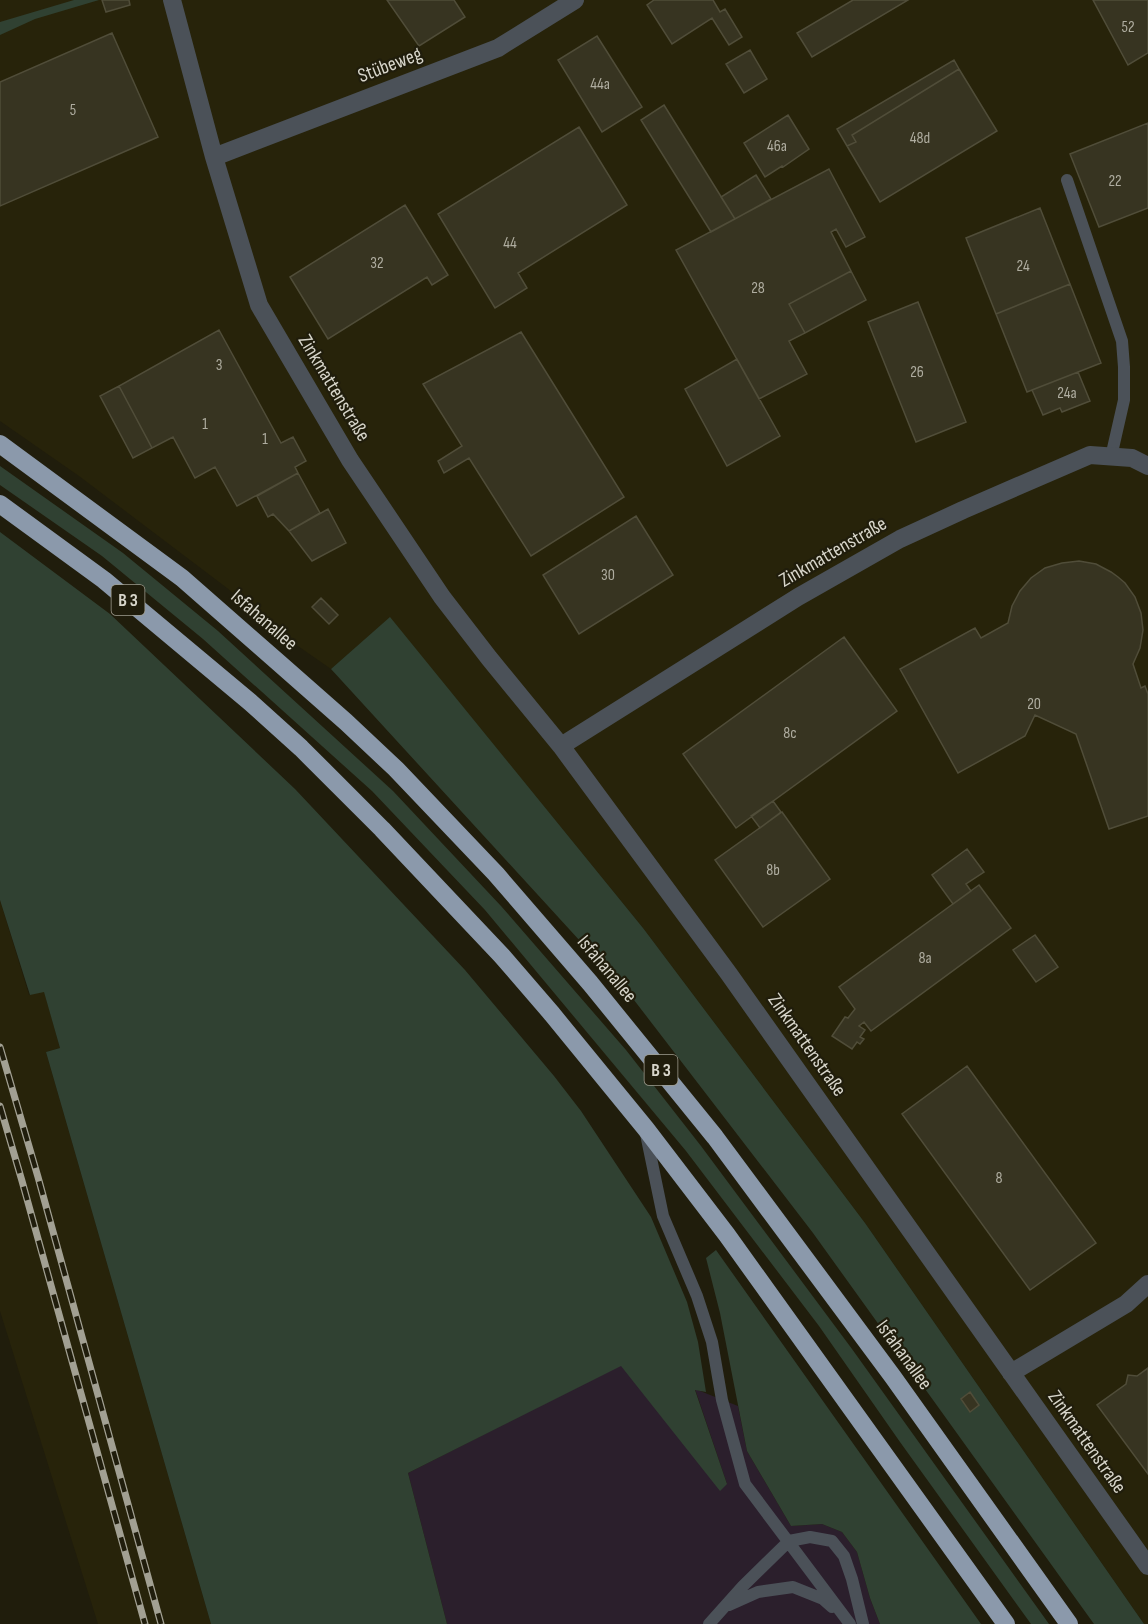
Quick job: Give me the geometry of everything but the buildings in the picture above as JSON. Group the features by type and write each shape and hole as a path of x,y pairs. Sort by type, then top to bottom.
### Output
{"highway":[{"name":"Isfahanallee","path":"0,444 182,578 387,761 496,874 590,983 715,1137 886,1368 1070,1624"},
{"name":"B 3","path":"0,504 104,580 250,702 301,748 382,829 502,956 646,1130 727,1235 1006,1624"}],"street":[{"name":"Zinkmattenstraße","path":"172,0 214,157 259,305 350,460 429,578 489,658 561,746 729,974 1148,1566"},
{"name":"Stübeweg","path":"214,157 498,48 574,0"},
{"name":"Zinkmattenstraße","path":"561,746 798,597 900,539 1090,455 1132,458 1148,466"},
{"path":"1011,1373 1126,1304 1148,1284"}],"lane":[{"path":"1067,180 1122,341 1124,400 1111,457"},
{"path":"646,1130 663,1216 697,1296 712,1342 722,1400 745,1484 849,1624"},
{"path":"709,1624 743,1586 789,1541 810,1537 832,1541 844,1556 863,1624"},
{"path":"725,1607 758,1592 793,1587 823,1599 849,1624"}],"shaded area":[{"path":"0,0 1148,0 1148,1624 1144,1624 865,1223 643,928 390,618 331,669 285,637 227,588 79,476 0,421"},
{"path":"0,900 29,995 44,991 60,1048 46,1052 211,1624 98,1624 0,1311"},
{"path":"621,1365 727,1484 695,1389 738,1406 747,1451 791,1526 822,1524 842,1532 857,1552 880,1624 447,1624 408,1473"}],"green space":[{"path":"74,0 99,0 35,19 0,35 0,22"},
{"path":"0,466 123,553 218,631 393,791 501,906 626,1050 701,1146 852,1349 1049,1624 1031,1624 819,1326 686,1151 485,910 372,791 203,639 102,556 0,485"},
{"path":"0,532 110,614 295,789 465,970 581,1111 651,1217 687,1302 698,1342 706,1392 695,1390 727,1484 720,1491 621,1366 408,1473 447,1624 211,1624 46,1052 60,1048 44,992 30,995 0,900"},
{"path":"390,617 643,928 865,1223 1144,1624 1094,1624 813,1233 634,1000 331,669"},
{"path":"716,1250 981,1624 880,1624 857,1552 842,1532 822,1524 791,1526 747,1451 720,1313 706,1258"}],"railway":[{"path":"0,1047 161,1624"},
{"path":"0,1106 145,1624"}]}
